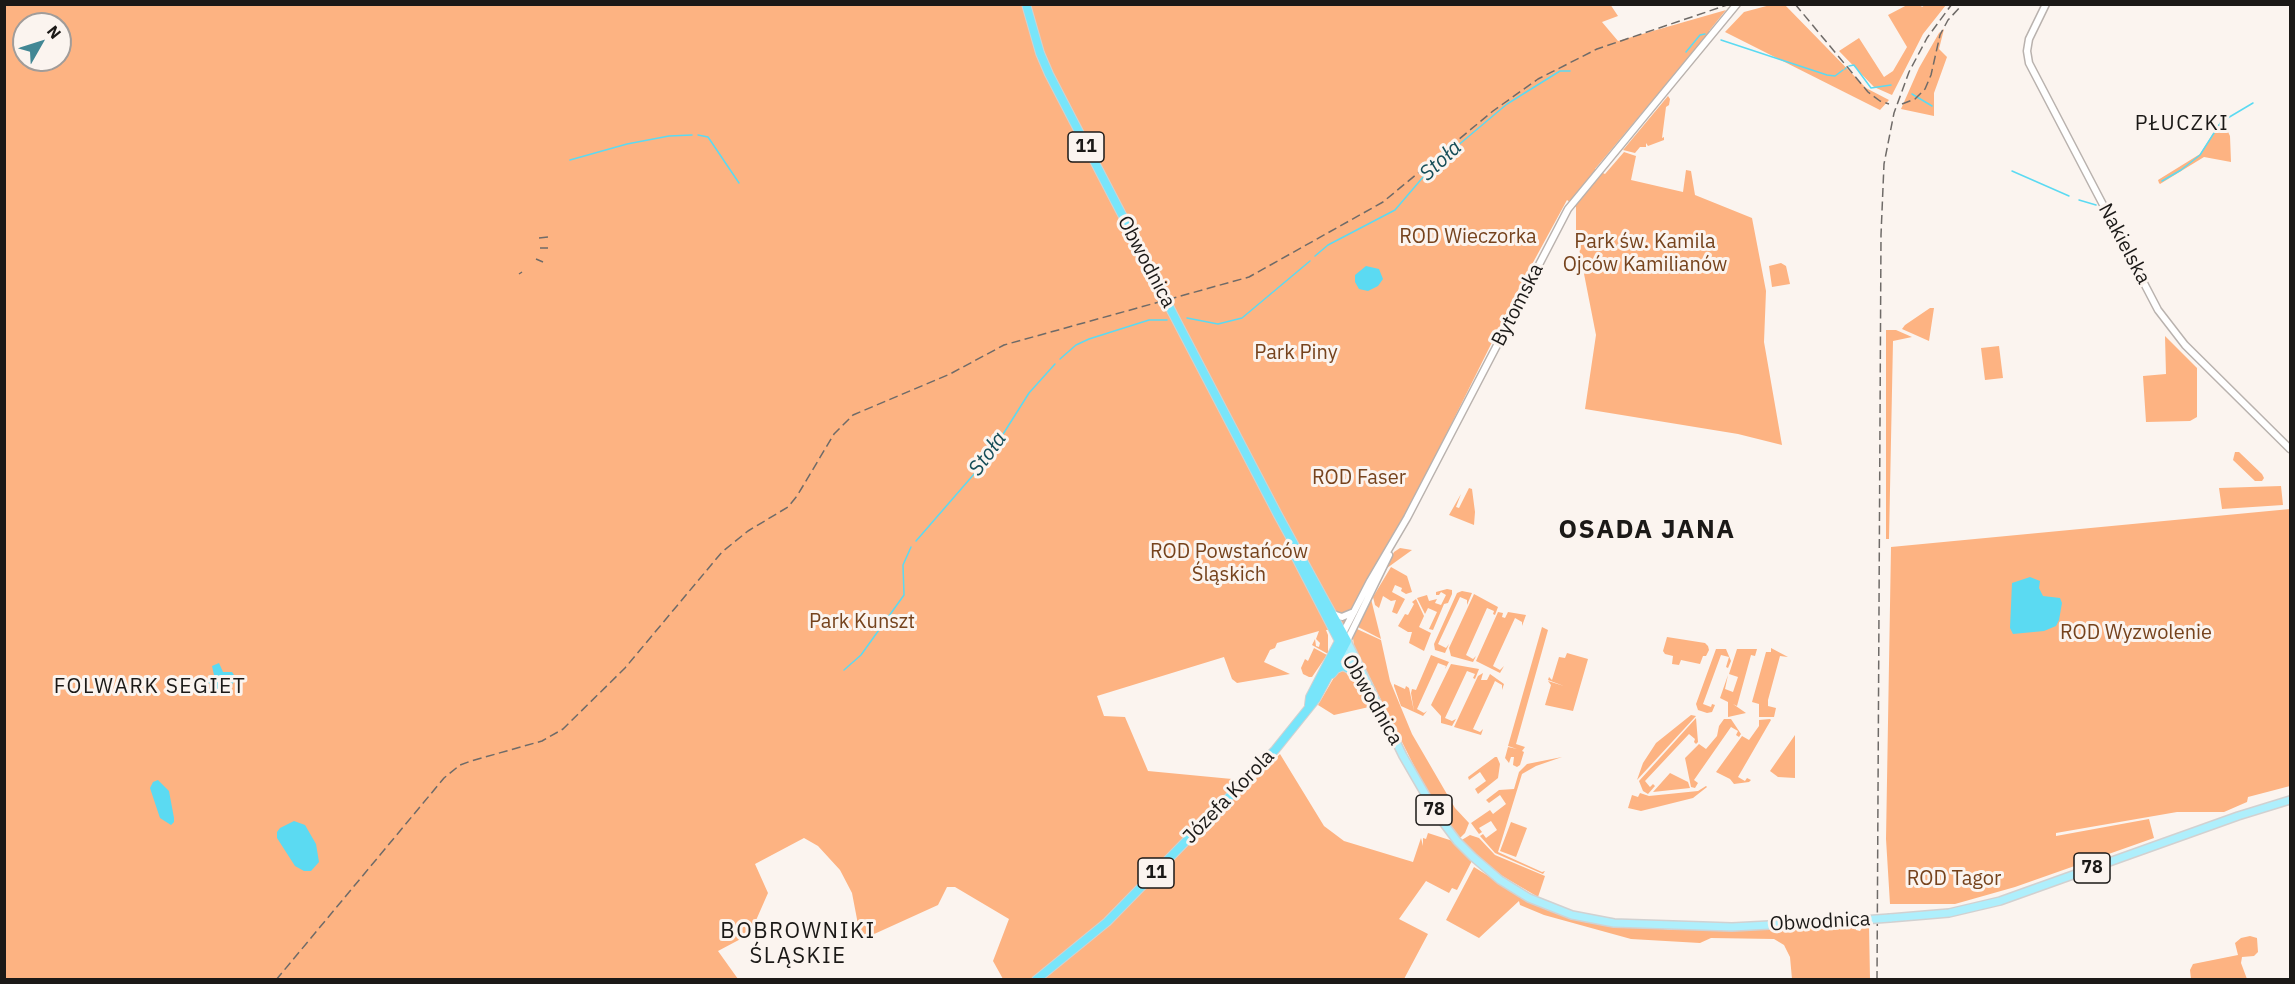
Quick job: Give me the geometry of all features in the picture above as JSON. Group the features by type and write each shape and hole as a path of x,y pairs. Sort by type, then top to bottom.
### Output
{"highway":[{"name":"Obwodnica","path":"1026,4 1037,44 1049,74 1332,613 1343,641"},
{"name":"Obwodnica","path":"1278,514 1300,567 1343,641"},
{"name":"Józefa Korola","path":"1036,980 1119,910 1275,750 1316,699 1329,676 1343,641"},
{"name":"Józefa Korola","path":"1309,705 1310,697 1343,641"},
{"path":"1329,676 1341,666 1346,666 1355,672"}],"main road":[{"name":"Obwodnica","path":"1343,641 1355,672 1436,813 1466,850 1500,880 1529,898 1558,910 1614,923 1656,926 1767,926 1949,913 2000,901 2238,816 2290,800"},
{"name":"Obwodnica","path":"1343,641 1403,756"}],"street":[{"name":"Bytomska","path":"1343,641 1568,209 1737,4"},
{"name":"Nakielska","path":"2046,4 2029,39 2027,51 2029,63 2158,310 2191,352 2290,449"},
{"name":"Bytomska","path":"1343,641 1354,612 1394,541"},
{"path":"1332,613 1342,617 1354,612"}],"green space":[{"path":"1610,4 1618,16 1602,22 1618,41 1726,10 1595,169 1605,174 1624,152 1636,156 1631,180 1683,192 1686,170 1691,171 1695,195 1752,218 1766,291 1764,342 1782,445 1738,434 1585,409 1596,335 1576,233 1576,207 1567,200 1517,292 1421,485 1342,629 1326,630 1328,654 1312,645 1315,639 1316,646 1319,647 1320,643 1316,639 1319,631 1277,643 1275,648 1270,650 1264,662 1290,674 1237,683 1232,679 1224,657 1097,696 1104,716 1125,717 1148,771 1253,781 1280,754 1324,826 1344,841 1413,862 1421,838 1423,846 1423,838 1426,839 1428,833 1462,844 1460,841 1470,835 1479,838 1495,855 1545,876 1538,897 1487,867 1475,855 1457,890 1452,888 1449,893 1426,881 1399,919 1428,934 1404,979 1003,979 993,961 1009,919 955,887 947,887 938,905 861,940 852,893 840,870 818,846 804,838 755,864 768,893 750,934 718,951 738,979 5,979 4,5"},
{"path":"1774,4 1785,5 1866,88 1889,100 1880,110 1725,32 1744,12"},
{"path":"1909,4 1922,7 1946,5 1923,34 1892,95 1874,87 1839,51 1859,38 1884,77 1893,71 1907,47 1888,15"},
{"path":"1944,29 1939,49 1947,57 1934,93 1934,116 1901,109 1919,68 1939,33"},
{"path":"1668,96 1670,99 1666,107 1662,138 1664,137 1664,140 1648,146 1646,143 1646,147 1640,147 1635,153 1623,150"},
{"path":"2222,119 2230,136 2231,162 2204,157 2160,184 2158,180 2200,154"},
{"path":"1781,263 1786,266 1790,284 1772,287 1769,266"},
{"path":"1930,308 1934,308 1929,341 1902,329 1905,325"},
{"path":"1886,330 1896,330 1912,337 1893,341 1889,539 1886,539"},
{"path":"2165,336 2197,368 2197,417 2190,421 2146,422 2143,376 2166,374"},
{"path":"1999,346 2003,378 1985,380 1981,348"},
{"path":"2235,452 2239,452 2262,474 2264,478 2262,481 2255,481 2233,460"},
{"path":"2281,486 2283,505 2222,509 2219,488"},
{"path":"1469,488 1472,489 1474,525 1449,515 1461,494 1456,507 1459,508"},
{"name":"ROD Wyzwolenie","path":"2290,509 2290,786 2248,797 2247,802 2224,812 2177,812 2056,833 2056,836 2149,819 2154,838 2015,887 1955,904 1890,904 1886,839 1891,547"},
{"path":"1400,548 1412,550 1387,568 1371,599 1381,639 1358,627 1368,606 1356,626 1394,552"},
{"path":"1391,567 1407,576 1412,592 1406,594 1401,591 1402,588 1395,585 1392,592 1405,599 1397,614 1392,612 1396,600 1391,601 1383,596 1379,608 1375,605 1373,597"},
{"path":"1452,590 1448,603 1444,604 1433,630 1429,629 1437,612 1428,608 1425,614 1417,598 1427,595 1429,601 1437,599 1435,603 1441,605 1446,595 1441,592 1436,595 1436,592"},
{"path":"1462,591 1472,593 1467,605 1467,600 1460,597 1438,644 1446,648 1449,644 1445,653 1435,650 1434,644 1457,593"},
{"path":"1474,594 1498,607 1495,615 1494,611 1487,608 1466,655 1473,659 1476,656 1473,662 1451,656 1449,648"},
{"path":"1416,599 1424,616 1419,627 1431,633 1424,651 1409,643 1412,632 1398,626 1405,614 1408,615 1414,604 1412,602"},
{"path":"1498,612 1503,613 1502,617 1505,618 1508,612 1526,615 1522,626 1522,622 1515,618 1493,666 1500,670 1504,666 1500,673 1476,661"},
{"path":"1542,627 1548,630 1516,744 1525,747 1522,751 1524,752 1520,765 1517,767 1513,765 1514,757 1511,757 1509,763 1505,758 1508,747 1517,749 1508,746"},
{"path":"1357,629 1381,640 1390,681 1412,734 1455,808 1469,823 1461,837 1458,838 1449,827 1417,772 1354,646 1353,638"},
{"path":"1667,637 1705,643 1709,650 1706,656 1703,656 1700,664 1681,660 1679,665 1672,664 1673,656 1663,651"},
{"path":"1314,648 1327,655 1312,677 1309,677 1303,674 1301,668 1305,659 1308,661"},
{"path":"1771,648 1788,657 1780,656 1768,700 1768,706 1776,708 1774,717 1759,717 1759,704 1752,702 1766,652 1771,652"},
{"path":"1716,649 1726,649 1731,661 1728,668 1726,667 1729,657 1721,655 1703,704 1711,707 1712,704 1715,705 1712,712 1707,713 1698,710 1696,704"},
{"path":"1737,649 1757,649 1755,656 1751,655 1737,706 1733,704 1746,713 1728,717 1728,702 1720,698 1728,675 1725,689 1733,692 1738,677 1729,674"},
{"path":"1567,653 1588,659 1573,711 1545,705 1551,685 1548,681 1564,686 1548,680 1549,677 1552,680 1559,657 1565,658"},
{"path":"1431,655 1449,662 1445,669 1446,666 1438,663 1417,709 1424,713 1427,711 1423,716 1401,706 1394,684 1405,689 1406,686 1409,688 1414,711 1412,689 1416,690"},
{"path":"1451,664 1479,669 1475,679 1473,678 1475,674 1467,671 1445,718 1452,721 1456,719 1452,726 1441,723 1441,716 1431,705"},
{"path":"1343,671 1352,676 1369,707 1334,715 1318,705 1336,674"},
{"path":"1483,673 1481,680 1487,680 1490,674 1504,684 1502,690 1502,685 1495,681 1473,729 1480,732 1483,729 1481,735 1454,727 1478,676"},
{"path":"1691,715 1696,716 1637,780 1643,763 1656,743"},
{"path":"1696,718 1698,742 1696,744 1695,739 1689,734 1645,781 1650,787 1653,784 1655,786 1648,794 1643,791 1639,781"},
{"path":"1724,719 1731,719 1741,734 1739,737 1736,735 1738,731 1731,727 1694,780 1698,783 1695,788 1691,787 1685,758 1699,744 1706,749 1717,736 1719,726"},
{"path":"1770,719 1738,777 1745,781 1747,778 1751,780 1749,782 1734,784 1730,779 1716,772 1742,736 1749,740 1759,726 1759,720"},
{"path":"1795,735 1795,778 1778,777 1770,771"},
{"path":"1495,757 1500,764 1498,778 1478,794 1475,789 1486,781 1480,772 1469,780 1468,777"},
{"path":"1562,757 1536,766 1522,774 1498,852 1542,872 1545,871 1543,874 1495,853 1480,836 1483,834 1486,838 1497,830 1491,821 1479,828 1482,832 1479,834 1471,823 1490,810 1493,814 1506,804 1500,795 1489,803 1486,800 1499,790 1514,789 1519,772 1527,764"},
{"path":"1670,773 1688,782 1690,788 1653,792"},
{"path":"1706,786 1693,798 1641,811 1628,808 1632,795 1638,797 1640,793 1649,796 1698,791"},
{"path":"1511,822 1527,828 1516,857 1500,851"},
{"path":"1474,867 1547,910 1584,922 1675,930 1856,925 1856,930 1860,931 1864,925 1869,925 1870,979 1792,979 1790,957 1784,945 1774,939 1711,938 1700,943 1631,939 1544,915 1520,905 1519,901 1479,938 1446,920"},
{"path":"2250,936 2257,938 2258,952 2254,956 2242,957 2241,963 2247,979 2191,979 2190,970 2193,964 2238,955 2235,943 2241,938"}],"water":[{"path":"1366,266 1379,269 1383,279 1378,286 1368,291 1359,289 1355,282 1355,275"},
{"path":"2030,577 2040,581 2039,588 2043,596 2060,598 2062,603 2059,620 2056,626 2044,631 2013,634 2010,628 2012,583"},
{"path":"219,663 223,672 232,672 236,678 230,688 219,695 207,681 214,675 212,666"},
{"path":"158,780 169,791 174,818 171,825 160,818 150,788 153,782"},
{"path":"294,821 305,825 316,844 319,862 311,871 304,871 295,866 277,838 280,828"}],"waterway":[{"name":"Stoła","path":"1686,52 1700,35 1705,34"},
{"name":"Stoła","path":"1721,40 1827,75 1835,76 1843,70"},
{"name":"Stoła","path":"1849,66 1854,65 1871,88 1891,85"},
{"name":"Stoła","path":"1315,256 1328,245 1395,210 1430,169 1507,104 1560,71 1570,71"},
{"name":"Stoła","path":"1912,94 1932,106"},
{"name":"Stoła","path":"2162,181 2200,155 2221,122 2253,103"},
{"path":"570,160 627,144 669,136 692,135"},
{"path":"698,135 708,137 739,183"},
{"name":"Stoła","path":"2012,171 2069,196"},
{"name":"Stoła","path":"2079,200 2096,205"},
{"name":"Stoła","path":"1187,318 1218,324 1242,318 1310,261"},
{"name":"Stoła","path":"1060,359 1076,345 1089,339 1149,320 1167,320"},
{"name":"Stoła","path":"916,541 988,458 1029,393 1055,364"},
{"name":"Stoła","path":"844,670 861,655 904,595 903,565 911,547"},
{"name":"Stoła","path":"888,616 890,624"}],"railway":[{"path":"276,980 444,778 460,765 542,741 563,729 625,668 722,552 748,531 788,507 834,434 853,415 950,374 1004,345 1249,277 1383,202 1493,111 1538,79 1597,49 1730,4"},
{"path":"1795,4 1868,92 1880,101 1889,104"},
{"path":"1877,980 1881,235 1884,164 1894,113 1909,72 1927,38 1952,4"},
{"path":"1902,104 1915,99 1925,89 1931,75 1940,35 1948,20 1963,4"},
{"path":"539,238 549,237"},
{"path":"540,248 548,248"},
{"path":"536,259 543,262"}],"district":[{"name":"PŁUCZKI","path":"2182,124"},
{"name":"OSADA JANA","path":"1647,530"},
{"name":"FOLWARK SEGIET","path":"150,687"},
{"name":"BOBROWNIKI ŚLĄSKIE","path":"798,944"}],"park label":[{"name":"ROD Wieczorka","path":"1468,237"},
{"name":"Park św. Kamila Ojców Kamilianów","path":"1645,254"},
{"name":"Park Piny","path":"1296,353"},
{"name":"ROD Faser","path":"1359,478"},
{"name":"ROD Powstańców Śląskich","path":"1229,564"},
{"name":"Park Kunszt","path":"862,622"},
{"name":"ROD Tagor","path":"1954,879"}]}
